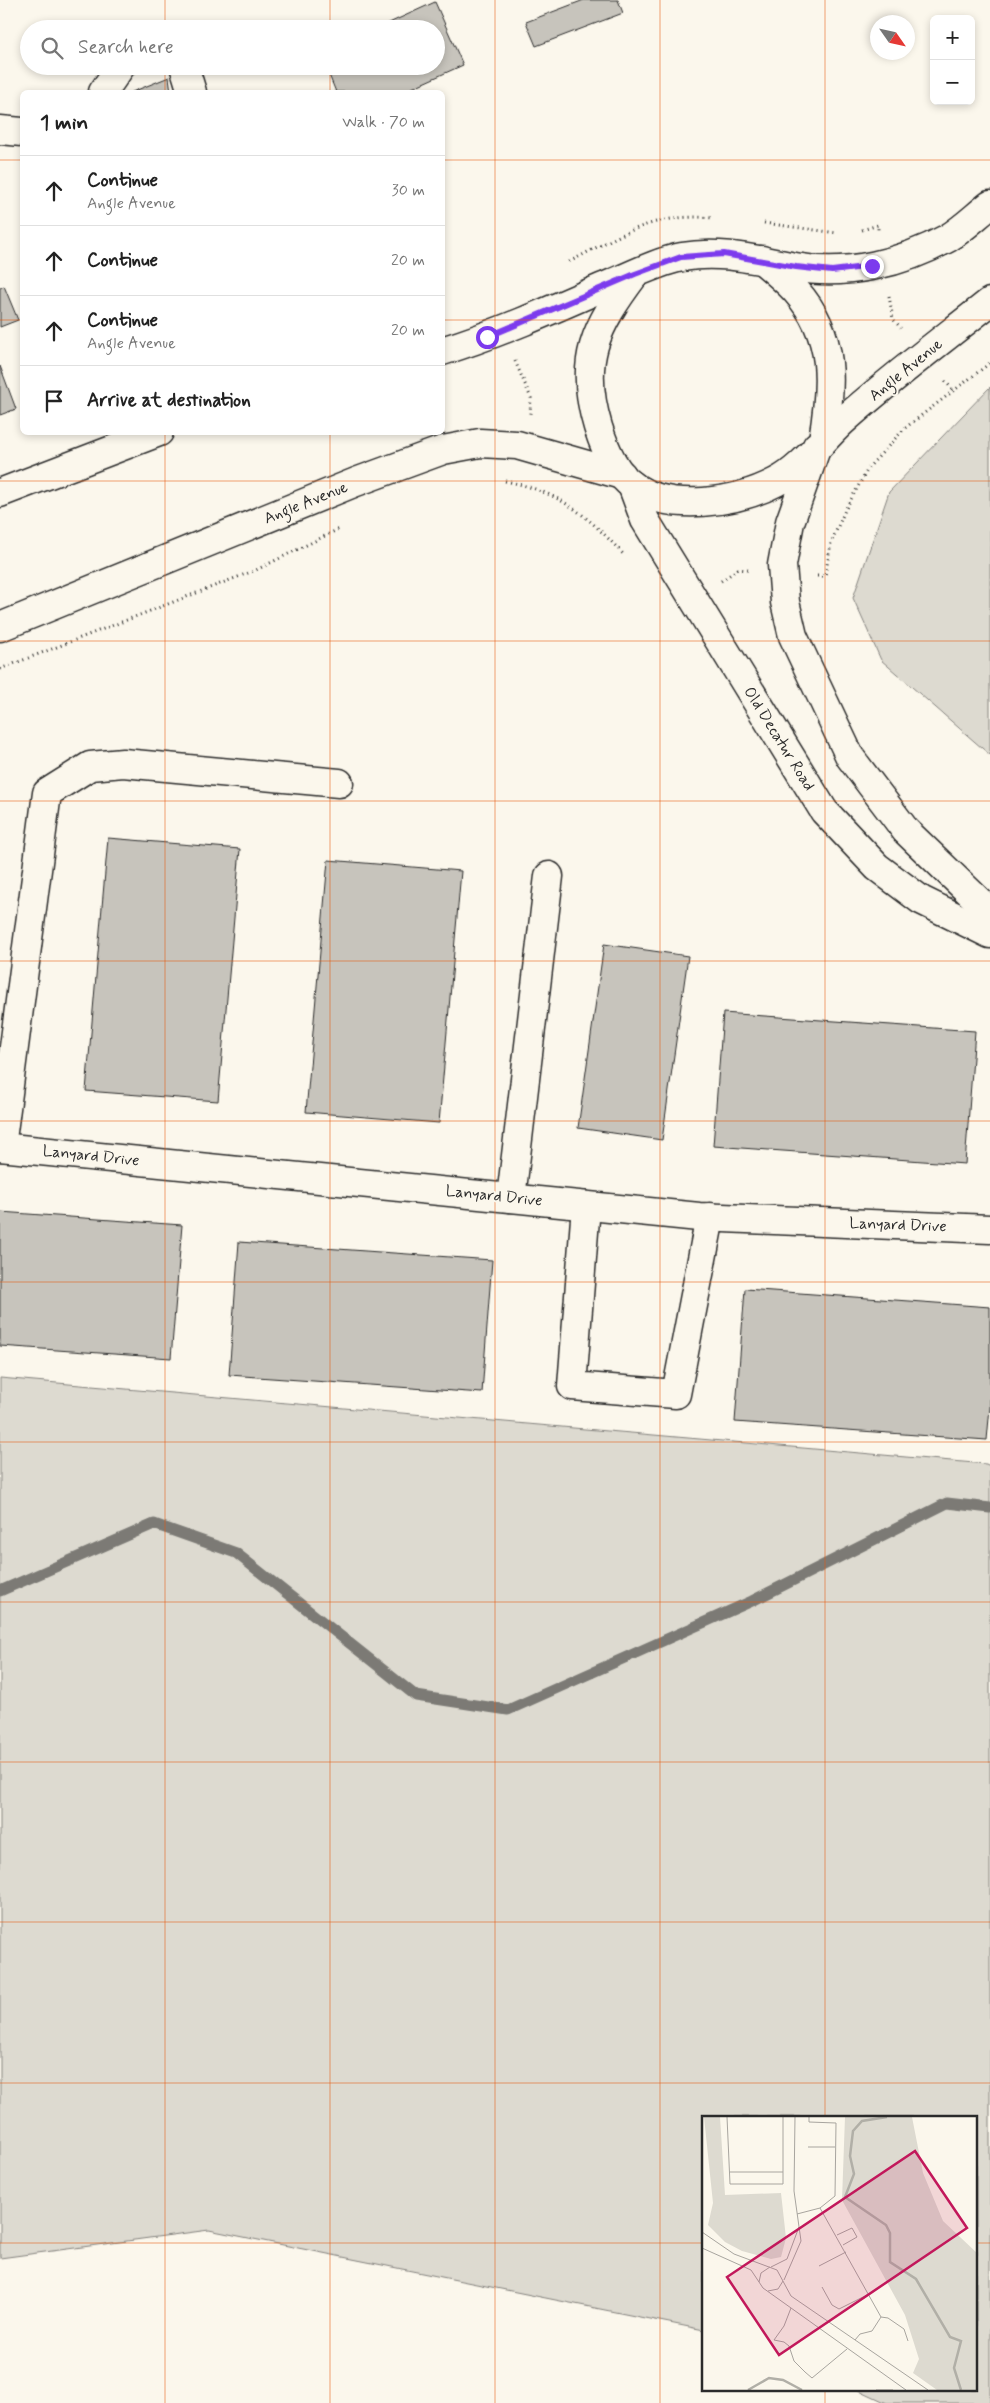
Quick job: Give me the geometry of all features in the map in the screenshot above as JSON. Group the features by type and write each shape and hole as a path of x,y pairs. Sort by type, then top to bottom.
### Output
{"main road":[{"path":"104,90 115,75"},
{"path":"187,75 191,90"},
{"path":"0,130 20,132"},
{"path":"445,350 487,337 635,274 681,257 724,254 762,259 796,267 832,271 872,266 910,255 949,238 990,206"},
{"path":"762,259 797,292 820,327 830,365 830,401 820,443 790,522 782,565 785,602 794,636 850,756 906,831 990,912"},
{"name":"Old Decatur Road","path":"635,274 613,303 600,327 591,355 588,381 592,407 603,442 627,480 645,520 824,812 876,867 921,900 990,934"},
{"name":"Angle Avenue","path":"0,627 356,482 443,450 480,443 517,445 627,480 653,496 682,502 708,502 733,497 777,481 796,468 844,420 990,302"},
{"path":"0,493 152,435"},
{"path":"0,1147 47,793 90,766 123,763 339,783"},
{"path":"511,1198 549,876"},
{"name":"Lanyard Drive","path":"0,1147 710,1217 990,1229"},
{"path":"586,1206 572,1386 676,1394 710,1217"}],"path":[{"path":"887,289 893,320 902,330"},
{"path":"512,353 531,398 530,415"},
{"path":"824,576 831,543 869,467 905,428 990,363"},
{"path":"503,481 555,496 595,524 630,562"},
{"path":"0,669 256,570 342,528"},
{"path":"719,582 738,569 754,570"}],"shaded area":[{"path":"990,387 990,755 881,660 853,598 889,492"},
{"path":"0,1378 986,1464 990,1466 990,2403 887,2403 859,2390 978,2390 978,2116 702,2116 702,2330 209,2230 0,2258"}],"building":[{"path":"584,0 618,0 623,13 536,46 526,22"},
{"path":"435,2 443,20 396,20"},
{"path":"445,24 463,65 445,73"},
{"path":"329,75 441,75 407,90 335,90"},
{"path":"169,77 171,90 137,90"},
{"path":"4,286 18,320 0,327 0,288"},
{"path":"0,366 16,409 0,415"},
{"path":"108,838 240,849 218,1101 86,1091"},
{"path":"328,860 461,871 439,1123 306,1112"},
{"path":"604,944 688,956 662,1140 578,1128"},
{"path":"723,1013 975,1031 965,1164 713,1146"},
{"path":"0,1212 182,1225 171,1358 0,1346"},
{"path":"239,1242 492,1260 482,1393 229,1375"},
{"path":"745,1289 990,1307 990,1407 987,1440 735,1422"}],"waterway":[{"path":"0,1591 154,1524 236,1553 416,1696 508,1710 752,1601 947,1503 990,1508"}],"route":[{"path":"487,337 635,274 681,257 724,254 762,259 796,267 832,271 872,266"}]}
